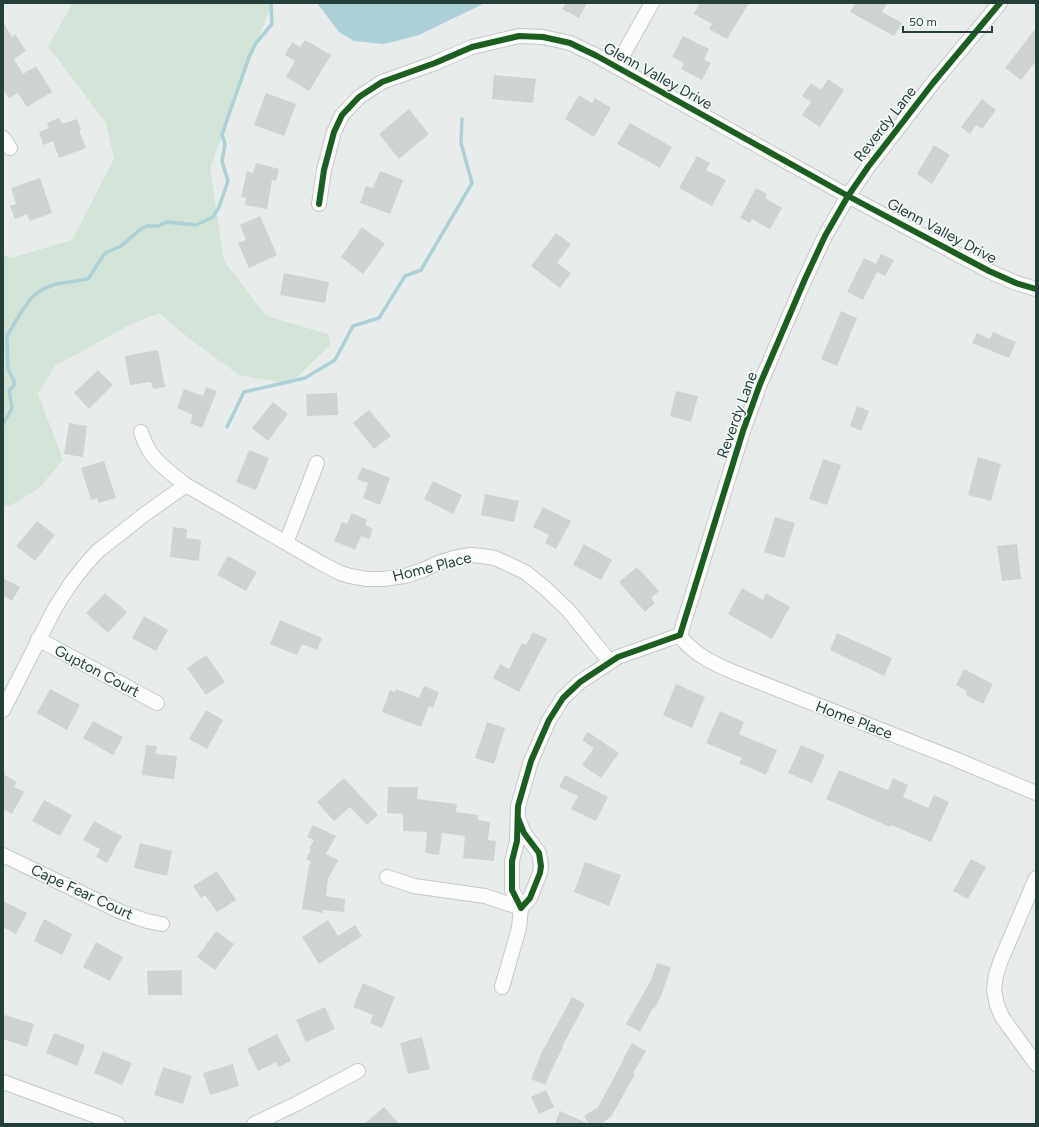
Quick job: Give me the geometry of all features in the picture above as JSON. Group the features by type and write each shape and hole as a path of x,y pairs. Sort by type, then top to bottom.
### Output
{"street":[{"path":"616,67 652,3"},
{"name":"Reverdy Lane","path":"680,635 743,431 759,387 828,230 848,196 872,161 1000,3"},
{"name":"Glenn Valley Drive","path":"319,204 324,170 334,132 342,115 359,97 382,82 435,63 472,47 519,36 543,36 570,43 989,272 1036,290"},
{"name":"Home Place","path":"141,432 149,451 165,469 186,485 340,573 367,579 383,579 405,576 454,558 471,556 495,558 524,572 546,589 569,611 610,662"},
{"path":"286,543 317,463"},
{"path":"3,710 38,639 71,583 94,555 145,514 186,485"},
{"path":"502,987 519,928 521,908 512,890 512,861 517,841 518,806 529,766 549,720 563,698 580,682 610,662 680,635"},
{"name":"Home Place","path":"680,635 682,639 700,655 731,672 948,756 1036,793"},
{"name":"Gupton Court","path":"38,639 157,703"},
{"path":"518,818 524,833 539,853 541,866 540,873 530,898 521,908"},
{"name":"Cape Fear Court","path":"3,855 120,912 147,922 162,924"},
{"path":"387,877 414,886 485,896 521,908"},
{"path":"1036,878 1001,960 996,975 994,990 997,1005 1002,1017 1036,1064"},
{"path":"254,1124 296,1104 358,1071"},
{"path":"3,1082 118,1124"}],"green space":[{"path":"73,3 272,3 210,168 224,261 266,316 328,334 330,345 290,384 239,375 190,339 159,313 133,323 55,366 38,394 63,460 38,489 13,504 3,507 3,254 11,258 72,240 114,159 106,123 48,46"}],"water":[{"path":"317,3 485,3 419,35 384,44 354,41 339,32"}],"building":[{"path":"566,3 587,3 579,18 562,9"},
{"path":"700,3 749,3 727,39 709,29 712,24 694,14"},
{"path":"855,3 887,3 882,12 902,23 894,36 850,12"},
{"path":"3,22 12,37 15,34 26,51 14,59 23,74 36,66 52,92 27,107 18,93 9,98 3,89"},
{"path":"1036,28 1036,61 1021,80 1005,68"},
{"path":"683,36 709,49 704,59 711,63 702,80 681,69 684,63 672,57"},
{"path":"305,40 331,55 309,91 286,77 295,61 285,55 292,42 300,47"},
{"path":"494,75 536,79 533,103 492,99"},
{"path":"828,79 844,90 820,127 802,115 811,102 802,96 811,83 821,90"},
{"path":"266,93 296,104 284,136 254,125"},
{"path":"579,95 592,103 595,98 611,108 594,137 565,119"},
{"path":"982,99 996,110 982,129 976,125 970,134 961,127"},
{"path":"409,109 429,134 399,159 379,134"},
{"path":"59,118 62,124 77,119 81,130 79,130 86,148 59,158 53,141 43,145 39,132 49,128 47,123"},
{"path":"630,123 672,147 660,168 617,144"},
{"path":"934,145 950,155 932,184 917,174"},
{"path":"697,156 710,163 706,170 726,180 712,206 679,188"},
{"path":"256,163 279,169 276,181 272,180 267,209 245,205 246,198 241,197 247,171 253,173"},
{"path":"380,171 403,180 390,214 360,203 366,186 373,188"},
{"path":"40,178 52,213 30,221 27,214 15,219 10,206 16,204 11,188"},
{"path":"756,188 767,194 765,198 782,208 770,229 752,219 750,223 740,218"},
{"path":"260,216 277,255 249,268 238,243 246,240 240,225"},
{"path":"362,227 385,244 363,274 341,257"},
{"path":"556,233 571,244 557,263 571,273 560,288 531,266"},
{"path":"881,254 894,260 885,276 877,272 863,300 847,292 864,258 876,264"},
{"path":"284,273 329,282 325,303 280,295"},
{"path":"841,311 857,318 837,366 821,359"},
{"path":"993,332 1016,342 1009,358 972,343 977,333 990,339"},
{"path":"158,350 165,387 153,389 151,382 130,385 125,356"},
{"path":"98,370 113,385 89,409 74,393"},
{"path":"206,387 217,391 202,428 190,423 193,415 177,408 184,389 203,396"},
{"path":"676,391 698,396 691,422 670,416"},
{"path":"337,393 338,415 307,416 306,394"},
{"path":"273,402 288,414 268,441 252,428"},
{"path":"857,406 869,411 861,431 850,426"},
{"path":"369,410 391,436 374,449 353,423"},
{"path":"69,423 87,426 83,457 64,454"},
{"path":"249,450 269,458 256,490 236,482"},
{"path":"978,457 1001,464 991,501 968,495"},
{"path":"823,459 841,465 827,505 809,499"},
{"path":"104,461 116,498 99,503 97,498 91,500 81,468"},
{"path":"362,467 390,478 380,505 363,498 368,483 357,479"},
{"path":"433,481 462,495 453,514 424,499"},
{"path":"485,494 519,501 514,522 481,515"},
{"path":"543,507 571,521 556,549 545,543 549,535 533,527"},
{"path":"352,513 367,520 365,525 373,529 369,539 361,536 355,550 334,541 342,522 347,524"},
{"path":"775,517 795,523 784,558 764,552"},
{"path":"37,521 55,535 35,561 16,546"},
{"path":"173,527 187,529 186,538 201,540 199,561 170,557"},
{"path":"584,544 612,560 601,580 573,565"},
{"path":"1017,544 1021,579 1002,581 997,546"},
{"path":"228,556 257,572 246,591 217,575"},
{"path":"637,567 659,591 651,598 655,603 645,612 619,582"},
{"path":"3,578 20,587 12,601 3,595"},
{"path":"742,588 763,600 766,593 790,607 772,639 728,614"},
{"path":"105,593 127,612 108,633 86,613"},
{"path":"144,616 168,630 156,651 132,638"},
{"path":"280,620 322,638 317,650 302,644 297,655 270,644"},
{"path":"533,632 547,639 519,692 493,678 500,664 509,669 522,643 526,645"},
{"path":"837,633 892,658 884,676 830,650"},
{"path":"206,655 225,682 206,695 187,668"},
{"path":"964,669 993,684 983,704 966,695 967,691 956,685"},
{"path":"676,684 705,697 692,728 663,715"},
{"path":"424,686 439,692 433,708 429,706 421,727 382,712 390,690 395,692 396,689 419,698"},
{"path":"50,689 80,705 67,730 37,713"},
{"path":"206,710 223,720 207,749 189,739"},
{"path":"720,711 744,722 739,734 777,750 766,775 739,763 742,758 706,743"},
{"path":"93,721 123,737 113,755 83,738"},
{"path":"487,722 505,728 494,764 475,758"},
{"path":"588,732 619,753 601,778 582,765 594,748 582,740"},
{"path":"146,745 157,746 156,754 177,756 174,779 142,775"},
{"path":"801,745 825,755 812,783 788,773"},
{"path":"839,770 888,790 893,778 908,785 903,797 928,808 934,795 949,802 931,842 891,825 890,827 826,799"},
{"path":"3,774 17,782 14,787 24,792 12,814 3,809"},
{"path":"565,775 608,797 596,821 571,809 578,796 559,787"},
{"path":"344,778 378,815 367,825 350,807 334,821 317,802"},
{"path":"388,787 418,787 417,799 457,804 456,812 478,815 478,820 490,822 488,840 496,841 494,861 463,858 465,836 442,833 439,855 425,853 427,832 403,831 403,814 387,813"},
{"path":"44,800 72,815 60,836 32,821"},
{"path":"94,821 122,836 107,863 96,857 100,849 83,840"},
{"path":"313,825 336,836 326,854 338,860 328,879 326,896 345,899 344,912 322,910 324,913 302,909 309,865 311,862 306,859 314,840 307,837"},
{"path":"140,843 172,851 167,876 134,868"},
{"path":"971,859 986,867 968,899 953,891"},
{"path":"585,862 621,875 609,906 574,892"},
{"path":"217,871 236,900 217,912 205,895 201,898 193,886"},
{"path":"3,901 27,913 16,934 3,927"},
{"path":"44,919 72,934 62,955 34,941"},
{"path":"328,920 338,936 355,925 362,936 319,964 302,937"},
{"path":"216,931 234,944 215,970 197,957"},
{"path":"96,942 123,957 110,981 83,967"},
{"path":"657,963 671,967 661,996 640,1032 626,1024 651,980"},
{"path":"182,970 182,995 148,995 147,971"},
{"path":"363,983 395,997 382,1028 370,1023 373,1015 353,1007"},
{"path":"572,997 585,1004 562,1047 545,1085 531,1079 542,1052"},
{"path":"325,1007 335,1029 306,1042 296,1020"},
{"path":"5,1015 34,1024 27,1047 3,1039 3,1020"},
{"path":"54,1033 85,1045 77,1066 46,1053"},
{"path":"277,1034 291,1061 279,1067 276,1062 258,1071 247,1049"},
{"path":"422,1037 430,1069 408,1074 400,1043"},
{"path":"632,1043 646,1051 611,1117 601,1124 589,1124 584,1116 598,1107"},
{"path":"103,1051 132,1063 122,1085 94,1073"},
{"path":"233,1064 239,1086 210,1095 203,1073"},
{"path":"163,1067 192,1076 183,1104 154,1095"},
{"path":"546,1090 554,1107 539,1114 531,1097"},
{"path":"384,1107 399,1124 364,1124"},
{"path":"560,1111 589,1124 555,1124"}],"waterway":[{"path":"3,424 12,408 9,391 14,385 14,381 8,369 7,336 32,297 43,289 56,284 88,279 105,253 121,246 141,229 147,226 158,226 167,222 196,225 213,217 219,207 228,181 222,161 225,144 222,135 249,57 256,43 272,24 272,3"},
{"path":"227,427 244,392 305,378 335,360 353,326 379,318 405,276 421,270 472,183 461,143 462,119"}],"cycle path":[{"path":"518,818 524,833 539,853 541,866 540,873 530,898 521,908 512,890 512,861 517,841 518,806 531,761 549,720 563,698 580,682 618,657 680,635 743,431 760,384 825,236 848,196 868,167 933,83 1000,3"},
{"path":"319,204 324,170 334,132 342,115 359,97 382,82 435,63 472,47 519,36 543,37 570,43 597,56 848,196 989,271 1016,283 1036,289"}]}
